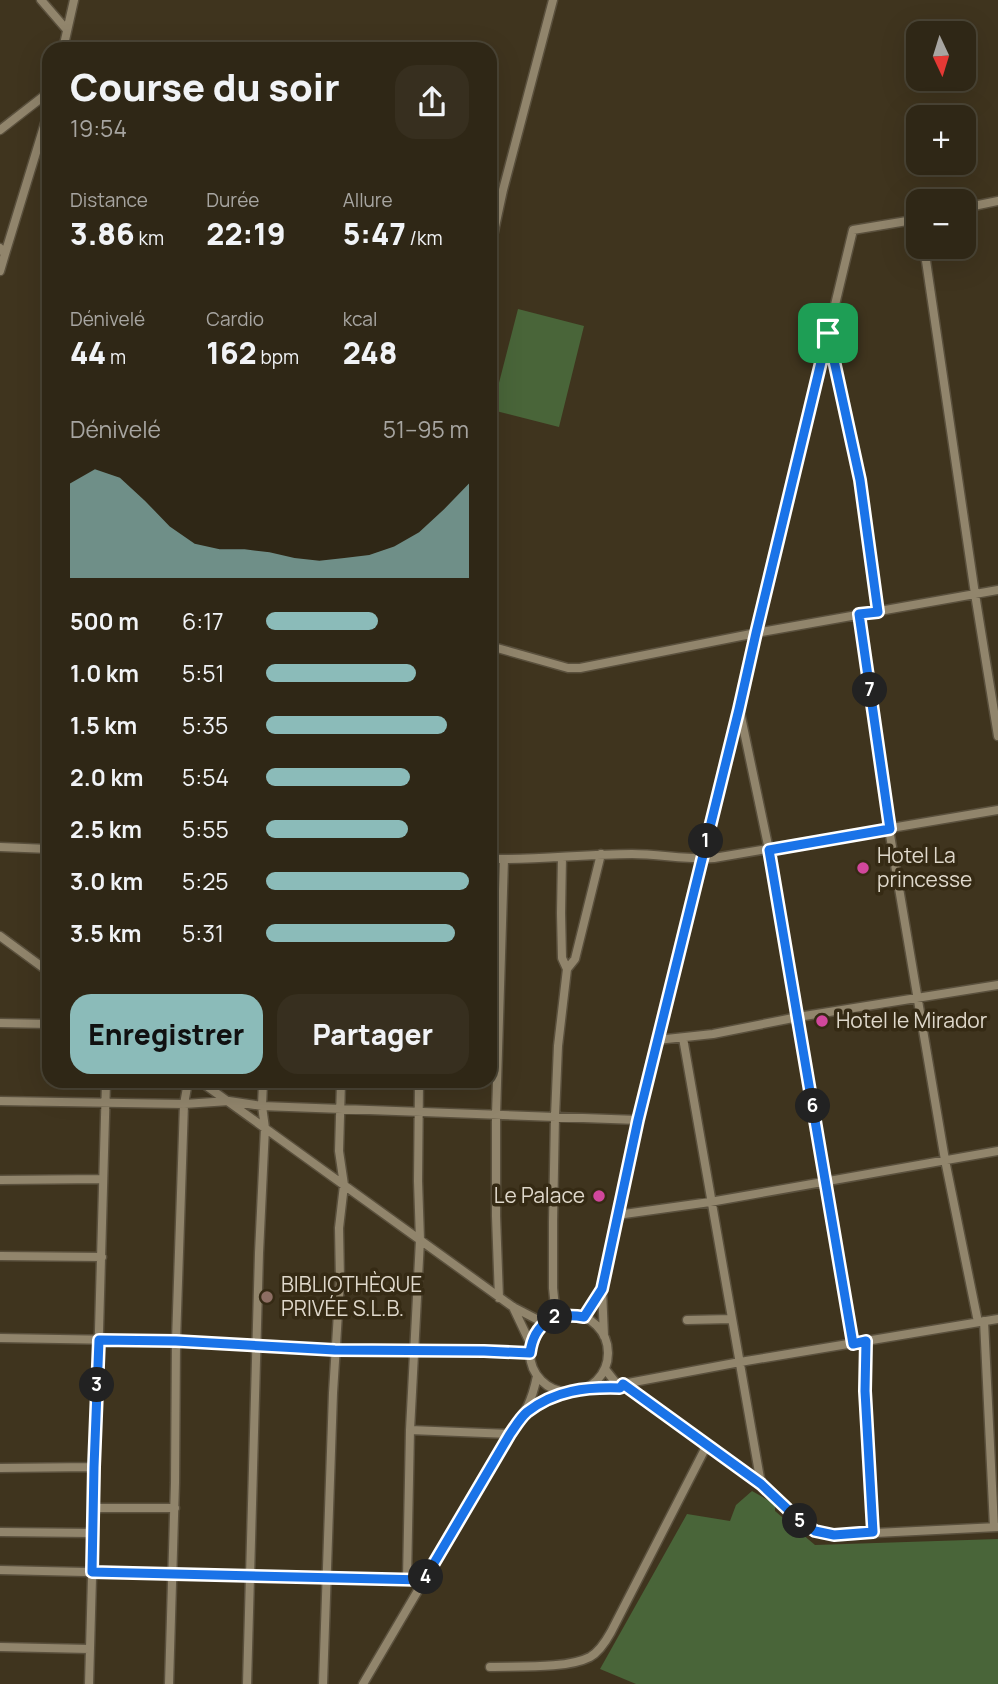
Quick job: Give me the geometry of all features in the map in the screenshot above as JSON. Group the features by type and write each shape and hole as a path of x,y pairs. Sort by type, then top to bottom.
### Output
{"street":[{"path":"41,0 67,30"},
{"path":"64,42 74,0"},
{"path":"497,218 553,0"},
{"path":"0,130 42,97"},
{"path":"0,271 2,251 42,131"},
{"path":"976,206 998,201"},
{"path":"513,1307 530,1349 532,1365 537,1377 544,1384 562,1392 576,1392 588,1387 601,1376 608,1358 602,1289 617,1215 853,230 906,221"},
{"path":"926,259 998,736"},
{"path":"828,333 860,480 878,612"},
{"path":"497,648 568,668 580,668 756,633 998,590"},
{"path":"605,1369 622,1386 761,1484 798,1519 815,1531 834,1535 996,1527 981,1322 945,1160 890,829 859,614"},
{"path":"739,709 769,850 853,1344"},
{"path":"497,859 661,855 702,859 998,810"},
{"path":"0,847 42,849"},
{"path":"567,969 575,959 601,855"},
{"path":"556,1317 553,1288 555,1116 558,1046 567,969 562,958 562,857"},
{"path":"497,1078 503,859"},
{"path":"1,938 42,967"},
{"path":"657,1040 742,1029 798,1017 998,985"},
{"path":"0,1023 42,1024"},
{"path":"682,1038 761,1484"},
{"path":"89,1684 106,1088"},
{"path":"169,1684 176,1341 184,1104 187,1088"},
{"path":"210,1088 499,1298 544,1323"},
{"path":"247,1684 265,1128 263,1088"},
{"path":"323,1684 340,1281 339,1228 344,1185 339,1151 341,1088"},
{"path":"407,1579 410,1430 420,1240 419,1088"},
{"path":"497,1088 496,1216 499,1298"},
{"path":"0,1101 184,1104 229,1101 262,1107 638,1120"},
{"path":"617,1215 710,1202 998,1152"},
{"path":"0,1180 103,1178"},
{"path":"0,1256 102,1257"},
{"path":"584,1317 602,1289"},
{"path":"530,1349 538,1329 556,1317 584,1317 596,1325 604,1336"},
{"path":"687,1320 732,1319"},
{"path":"588,1387 622,1386 740,1362 998,1319"},
{"path":"0,1338 176,1341 335,1350 530,1349"},
{"path":"866,1341 865,1391 873,1532"},
{"path":"363,1684 510,1434 526,1413 537,1377"},
{"path":"526,1413 562,1392"},
{"path":"410,1430 510,1434"},
{"path":"490,1667 566,1664 592,1656 604,1644 707,1445"},
{"path":"0,1468 94,1467"},
{"path":"93,1508 174,1508"},
{"path":"0,1532 92,1534"},
{"path":"0,1570 424,1580"},
{"path":"0,1647 90,1649"}],"green space":[{"path":"518,309 584,326 559,427 497,411 497,391"},
{"path":"752,1491 775,1504 775,1511 815,1545 998,1539 998,1684 636,1684 600,1669 687,1514 730,1521 736,1505"}],"place":[{"name":"Hotel La princesse","path":"863,868"},
{"name":"Hotel le Mirador","path":"822,1021"},
{"name":"Le Palace","path":"599,1196"},
{"name":"BIBLIOTHÈQUE PRIVÉE S.L.B.","path":"267,1297"}],"route":[{"path":"828,333 860,480 878,612 859,614 890,829 769,850 853,1344 866,1341 865,1391 873,1532 834,1535 815,1531 798,1519 761,1484 623,1384 620,1388 588,1387 576,1392 562,1392 526,1413 510,1434 424,1580 92,1572 99,1340 176,1341 335,1350 530,1353 534,1337 544,1323 556,1317 584,1317 602,1289 638,1120 828,333"}]}
